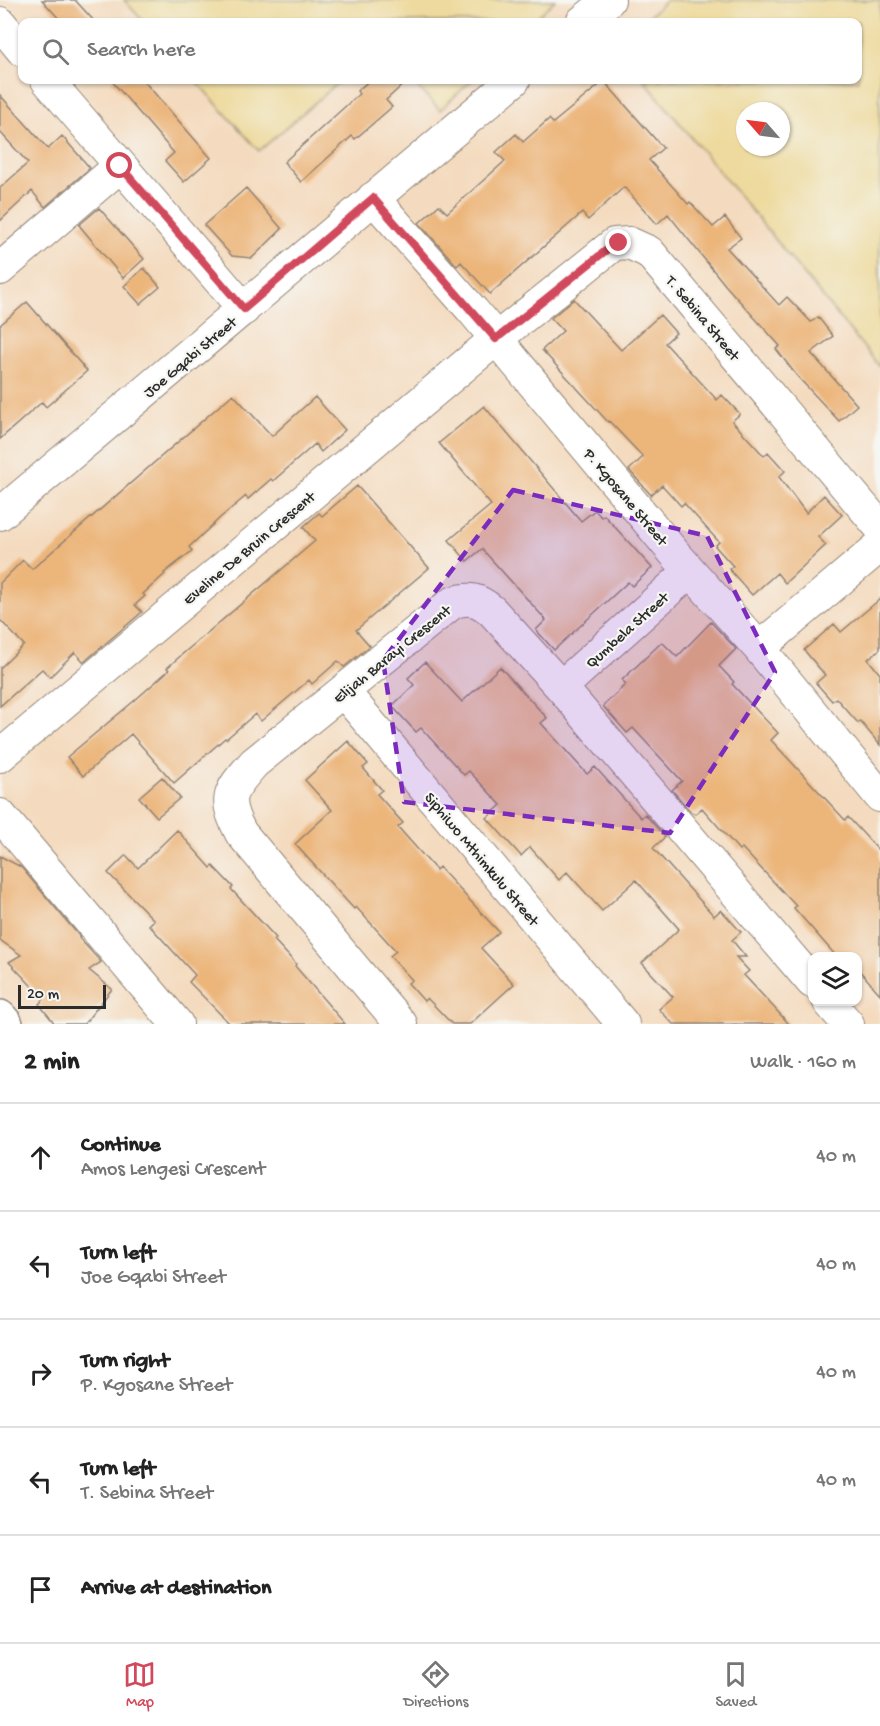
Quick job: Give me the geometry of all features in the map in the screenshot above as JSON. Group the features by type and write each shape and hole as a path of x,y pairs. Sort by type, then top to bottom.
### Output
{"street":[{"path":"587,18 609,0"},
{"path":"0,23 18,45"},
{"path":"50,84 244,309"},
{"name":"Joe Gqabi Street","path":"0,514 509,84"},
{"path":"0,269 120,166"},
{"name":"P. Kgosane Street","path":"373,198 877,787"},
{"name":"T. Sebina Street","path":"496,339 614,244 629,243 640,246 659,263 880,527"},
{"name":"Eveline De Bruin Crescent","path":"0,756 496,339"},
{"path":"759,648 880,546"},
{"name":"Qumbela Street","path":"561,687 690,571"},
{"name":"Elijah Barayi Crescent","path":"401,1024 241,833 230,812 230,798 235,786 254,763 452,603 466,598 481,602 492,611 561,687 808,976"},
{"name":"Siphiwo Mthimkulu Street","path":"343,691 623,1024"},
{"path":"0,814 177,1024"},
{"path":"832,1006 848,1024"},
{"path":"0,1017 6,1024"}],"highlighted area":[{"path":"513,490 707,536 775,672 670,833 404,802 383,660"}],"sand":[{"path":"124,0 555,0 536,18 140,18"},
{"path":"667,0 880,0 880,367 647,84 862,84 862,18 647,18"},
{"path":"199,84 336,84 259,151"},
{"path":"415,84 468,84 440,110"}],"building":[{"path":"42,0 75,0 91,18 58,18"},
{"path":"114,84 146,84 211,158 184,182 165,161 174,153"},
{"path":"365,84 404,84 386,100 392,107 355,139 352,136 301,182 284,162 359,94 357,91"},
{"path":"600,84 607,84 663,148 649,160 688,204 690,202 713,227 725,217 741,238 727,248 779,305 787,297 811,322 818,317 833,336 811,353 857,405 839,421 797,376 776,349 780,346 726,286 668,214 657,224 624,187 588,220 582,213 490,294 461,262 457,266 419,223 439,205 447,213 505,161 496,152 516,134 523,142 549,119 553,123"},
{"path":"0,95 48,149 62,136 90,168 45,207 32,191 0,221 0,188 28,163 0,132"},
{"path":"246,188 282,229 252,258 232,256 204,225"},
{"path":"99,208 144,259 123,278 79,225"},
{"path":"144,268 160,287 140,304 124,286"},
{"path":"574,299 621,350 660,315 676,333 665,343 717,400 722,395 740,414 732,421 764,456 768,452 785,471 779,477 806,513 824,495 842,515 818,537 826,545 785,583 777,573 752,595 729,569 733,566 715,546 719,542 684,503 681,506 662,485 651,495 629,470 643,457 542,350 563,331 551,318"},
{"path":"27,302 87,371 46,407 42,402 0,439 0,325"},
{"path":"233,394 272,436 315,397 345,430 321,452 315,444 273,481 271,479 248,499 246,496 221,517 189,547 192,551 164,573 143,594 145,596 135,605 142,612 84,662 75,652 50,677 42,669 0,706 0,668 24,645 0,620 0,583 23,560 32,569"},
{"path":"484,406 581,521 595,510 601,517 604,515 652,568 632,586 628,582 554,650 536,630 546,620 482,549 467,561 449,540 491,505 439,443"},
{"path":"357,486 429,568 356,630 370,646 344,667 338,661 312,684 309,680 261,721 255,714 174,783 131,734 83,776 67,757 315,541 303,527 319,513 322,516"},
{"path":"880,599 880,649 868,659 880,674 880,745 860,721 858,723 836,698 832,701 816,683 825,675 804,650 834,624 841,632"},
{"path":"711,622 736,649 719,666 734,682 732,684 778,733 771,740 845,820 848,817 880,852 880,994 862,974 862,952 833,952 794,908 796,906 742,848 739,850 702,808 695,814 691,812 672,790 682,781 633,728 627,733 603,706 626,684 622,680 662,642 677,657"},
{"path":"425,662 462,702 500,667 547,718 541,723 587,774 595,767 641,818 645,814 665,837 653,848 714,916 721,910 741,932 732,940 746,957 736,957 749,971 744,975 789,1024 673,1024 659,1009 673,997 642,963 679,929 636,880 602,911 567,872 559,880 530,847 521,856 487,818 501,805 469,771 464,775 421,728 416,732 392,706 414,685 408,678"},
{"path":"348,741 368,764 363,768 382,790 377,794 403,823 398,827 436,870 439,867 499,932 481,948 514,984 470,1024 452,1024 427,998 424,1001 408,983 412,980 390,956 396,951 295,844 332,810 305,780"},
{"path":"162,777 180,798 157,817 139,797"},
{"path":"177,830 211,868 213,866 233,887 231,889 276,938 274,940 345,1024 230,1024 189,982 195,975 149,925 154,920 108,873 126,855 138,868"},
{"path":"0,856 21,867 101,962 89,970 112,989 84,1024 55,1024 39,1004 44,999 9,962 21,955 0,940"}],"route":[{"path":"120,166 244,309 373,198 496,339 614,244 619,243"}]}
